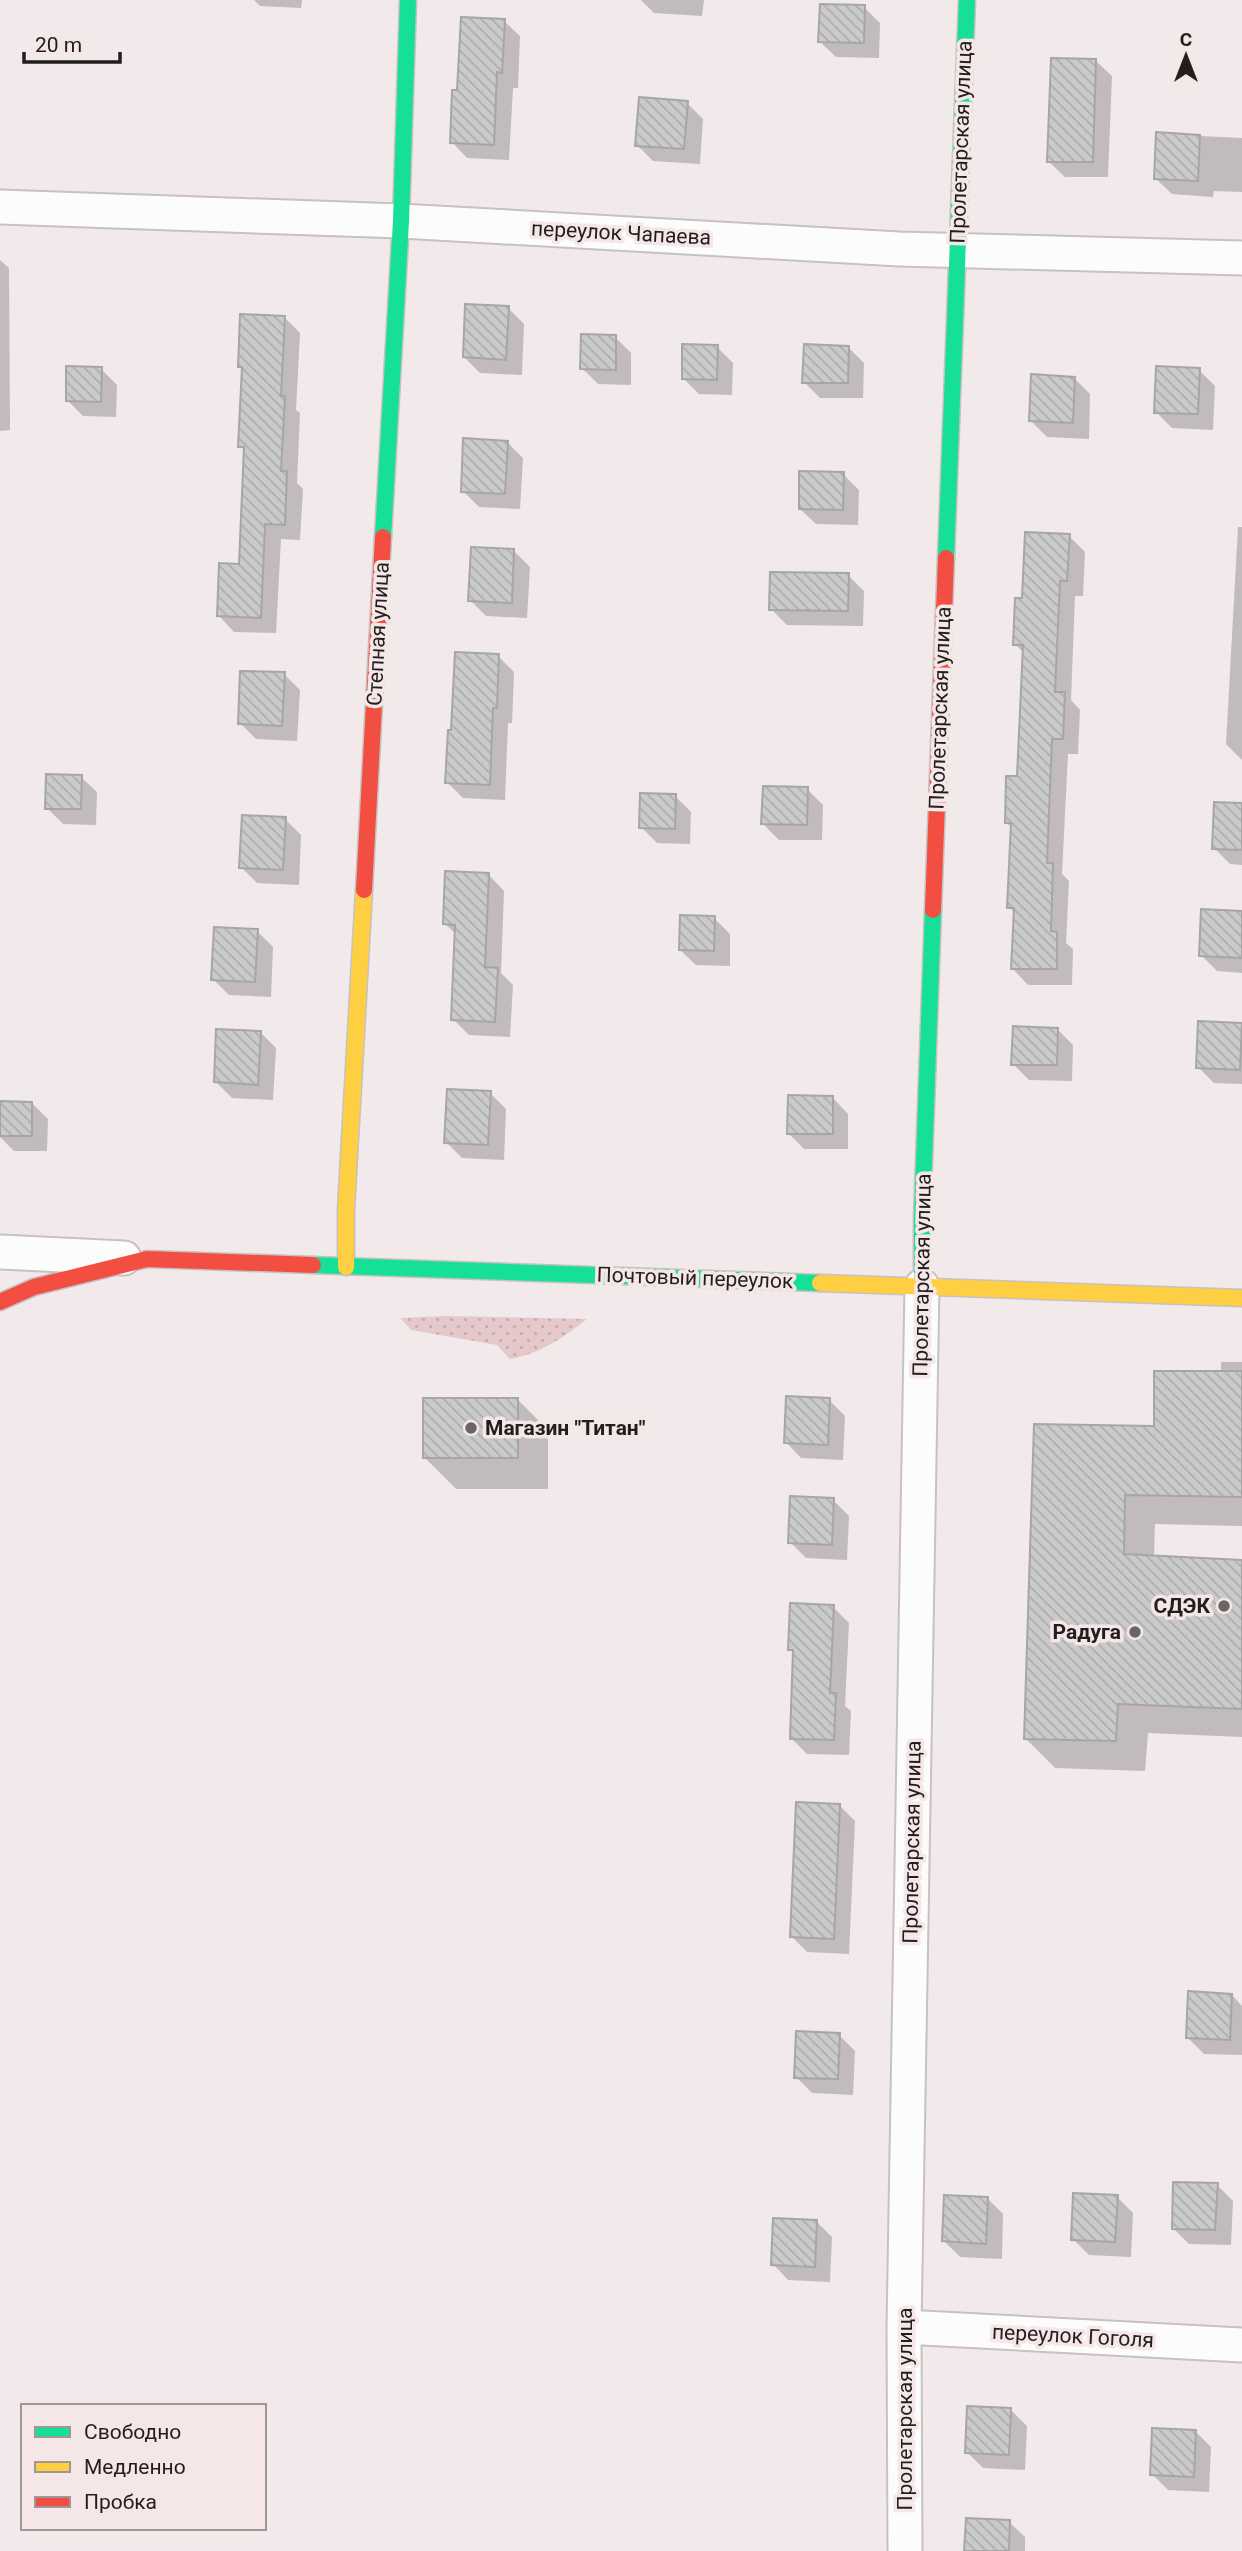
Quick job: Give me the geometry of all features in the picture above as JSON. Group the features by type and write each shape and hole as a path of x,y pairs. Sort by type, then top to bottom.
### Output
{"main road":[{"name":"Степная улица","path":"346,1268 346,1196 401,221 408,0"},
{"name":"Пролетарская улица","path":"922,1286 922,1219 967,0"},
{"name":"Почтовый переулок","path":"0,1302 34,1287 147,1259 1242,1298"}],"street":[{"name":"переулок Чапаева","path":"0,207 401,221 899,249 1242,258"},
{"path":"0,1252 147,1259"},
{"name":"Пролетарская улица","path":"905,2551 904,2327 922,1286"},
{"name":"переулок Гоголя","path":"904,2327 1242,2345"}],"shaded area":[{"path":"446,1316 587,1319 541,1349 510,1359 497,1345 411,1330 400,1318"}],"building":[{"path":"820,4 865,5 864,43 818,42"},
{"path":"461,17 505,19 502,73 497,72 494,145 450,143 452,90 457,90"},
{"path":"1051,58 1096,59 1093,162 1047,162"},
{"path":"639,97 688,101 684,149 635,146"},
{"path":"1156,132 1200,135 1198,181 1154,179"},
{"path":"465,304 509,306 506,360 463,357"},
{"path":"240,314 285,316 281,471 287,471 285,525 265,524 261,618 217,616 219,563 239,564 244,447 238,447 242,367 238,367"},
{"path":"581,334 616,335 616,370 580,369"},
{"path":"682,344 718,345 717,380 682,379"},
{"path":"804,344 849,346 848,383 802,383"},
{"path":"66,366 102,367 101,402 66,401"},
{"path":"1156,366 1200,368 1198,414 1154,413"},
{"path":"1031,374 1075,377 1073,423 1029,421"},
{"path":"463,438 508,441 505,494 461,492"},
{"path":"799,471 844,472 843,510 799,509"},
{"path":"1025,532 1070,534 1067,581 1060,581 1055,692 1065,692 1063,739 1052,739 1047,863 1053,863 1051,931 1057,932 1057,969 1011,969 1014,908 1007,908 1011,823 1005,823 1006,776 1017,776 1023,645 1013,645 1015,598 1022,598"},
{"path":"471,547 514,549 512,603 468,601"},
{"path":"770,572 849,573 848,611 769,610"},
{"path":"455,652 499,654 497,708 493,708 490,785 445,783"},
{"path":"240,671 285,672 282,726 238,724"},
{"path":"46,774 82,775 81,809 45,809"},
{"path":"763,786 808,787 807,825 761,824"},
{"path":"640,793 676,794 675,829 639,828"},
{"path":"1214,802 1242,803 1242,850 1212,849"},
{"path":"242,815 286,817 283,870 239,868"},
{"path":"445,871 489,873 485,967 498,968 495,1022 451,1020 455,925 443,924"},
{"path":"1201,909 1242,911 1242,958 1199,956"},
{"path":"680,915 715,916 714,951 679,950"},
{"path":"214,927 258,929 255,982 211,980"},
{"path":"1198,1021 1242,1023 1240,1070 1196,1068"},
{"path":"1013,1026 1058,1028 1057,1065 1011,1065"},
{"path":"216,1029 261,1031 258,1085 214,1082"},
{"path":"447,1089 491,1091 488,1145 444,1143"},
{"path":"788,1095 833,1096 833,1134 787,1134"},
{"path":"0,1101 32,1102 32,1136 0,1136"},
{"name":"Радуга","path":"1154,1371 1242,1371 1242,1497 1125,1495 1124,1554 1242,1560 1242,1709 1118,1704 1116,1741 1024,1739 1034,1424 1154,1426"},
{"path":"786,1396 830,1398 828,1445 784,1443"},
{"name":"Магазин \"Титан\"","path":"423,1398 518,1398 518,1458 423,1458"},
{"path":"790,1496 834,1498 832,1545 788,1543"},
{"path":"790,1603 834,1605 830,1693 836,1693 834,1740 790,1739 793,1650 788,1650"},
{"path":"796,1802 840,1804 834,1939 790,1937"},
{"path":"1188,1991 1232,1994 1230,2040 1186,2038"},
{"path":"796,2031 840,2033 838,2079 794,2078"},
{"path":"1173,2182 1218,2183 1215,2230 1172,2229"},
{"path":"1073,2193 1118,2195 1115,2242 1071,2240"},
{"path":"944,2195 988,2197 986,2244 942,2241"},
{"path":"773,2218 817,2220 815,2267 771,2265"},
{"path":"967,2406 1011,2408 1009,2455 965,2453"},
{"path":"1152,2428 1196,2430 1194,2477 1150,2475"},
{"path":"966,2518 1010,2520 1009,2551 964,2551"}],"traffic: fast":[{"path":"383,537 401,221 408,0"},
{"path":"946,558 967,0"},
{"path":"922,1286 933,910"},
{"path":"313,1265 820,1283"}],"traffic: slow":[{"path":"346,1267 346,1210 364,890"},
{"path":"820,1283 1242,1298"}],"traffic: jam":[{"path":"364,890 383,537"},
{"path":"933,910 946,558"},
{"path":"0,1302 34,1287 147,1259 313,1265"}],"place":[{"name":"Магазин \"Титан\"","path":"471,1428"},
{"name":"СДЭК","path":"1224,1606"},
{"name":"Радуга","path":"1135,1632"}]}
